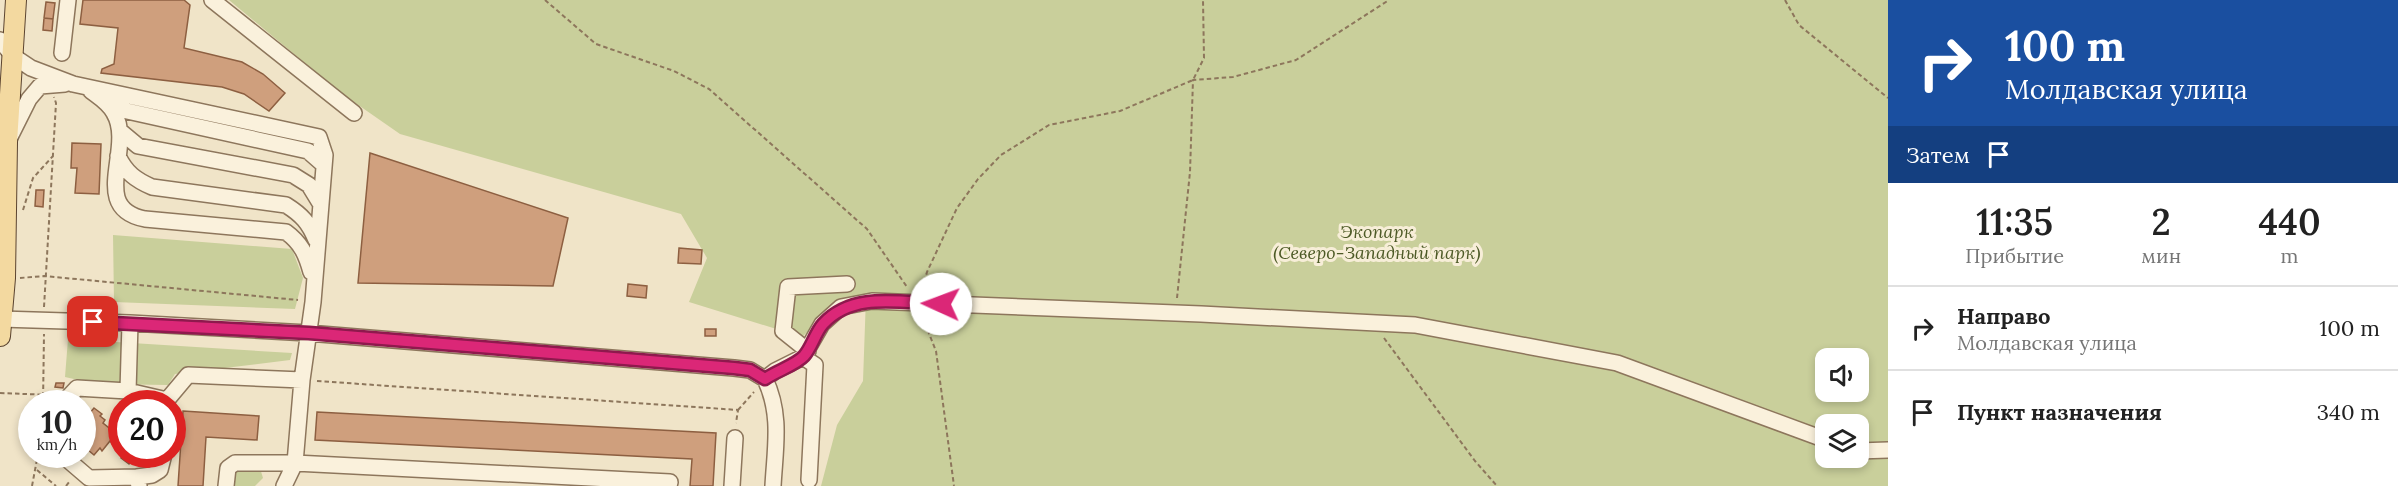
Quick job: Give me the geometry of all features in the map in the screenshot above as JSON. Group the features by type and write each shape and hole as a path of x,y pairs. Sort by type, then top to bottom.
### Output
{"main road":[{"path":"0,325 5,278 7,142 16,0"}],"street":[{"path":"62,53 68,0"},
{"path":"212,0 354,113"},
{"path":"0,40 13,56 31,68 88,89 104,101 115,114 120,131 115,196 121,208 132,217 286,232 298,241 306,254 313,284"},
{"path":"7,142 29,99 40,86 73,84 319,137 325,155 313,302 302,380 295,464 284,486"},
{"path":"104,101 127,111 308,151 324,165"},
{"path":"120,131 138,146 293,175 309,185 320,203"},
{"path":"118,156 124,168 136,180 152,187 286,205 301,214 309,224 317,243"},
{"path":"809,480 815,365 783,331 788,287 847,284"},
{"path":"765,379 805,354 822,324 842,307 872,301 1415,325 1617,363 1815,436"},
{"path":"0,325 44,320 309,333 750,370 765,379 774,398 777,420 773,486"},
{"path":"128,390 130,323"},
{"path":"176,390 188,375 302,380"},
{"path":"75,390 77,388 108,390"},
{"path":"732,486 735,438"},
{"path":"1869,451 1888,450"},
{"path":"226,486 228,468 235,463 295,464 519,480 670,482 669,486"},
{"path":"77,468 89,478 138,481 152,475 160,468"}],"path":[{"path":"545,0 596,44 674,71 709,88 867,229 918,303 936,351 954,486"},
{"path":"1175,313 1190,172 1193,80 1204,58 1203,0"},
{"path":"918,303 927,272 957,208 978,179 1001,155 1049,125 1120,111 1193,80 1233,77 1296,60 1389,0"},
{"path":"1785,0 1799,26 1888,98"},
{"path":"44,390 44,276 56,103 49,85"},
{"path":"22,216 33,178 53,156"},
{"path":"5,278 44,276 313,302"},
{"path":"1373,323 1475,461 1497,486"},
{"path":"735,438 738,410 765,379"},
{"path":"302,380 738,410"},
{"path":"0,393 18,393"},
{"path":"32,486 37,470 56,486"}],"green space":[{"name":"Экопарк (Северо-Западный парк)","path":"229,0 1888,0 1888,486 821,486 837,425 863,381 866,297 842,301 802,337 689,302 707,258 681,214 400,134 341,93"},
{"path":"113,235 292,249 303,278 295,309 114,302"},
{"path":"68,339 292,353 290,360 175,374 168,385 96,384 65,377"},
{"path":"260,468 263,478 255,486 230,486 235,470"}],"building":[{"path":"83,0 184,0 190,5 184,48 242,62 263,74 285,93 269,111 244,94 222,87 101,73 102,69 114,64 118,28 80,24"},
{"path":"46,2 55,3 53,19 44,18"},
{"path":"44,18 53,19 52,31 43,30"},
{"path":"72,143 101,144 99,194 75,193 77,168 71,168"},
{"path":"370,153 568,218 553,286 358,283"},
{"path":"36,190 44,190 43,207 35,206"},
{"path":"679,248 702,250 701,264 678,263"},
{"path":"628,284 647,286 646,298 627,296"},
{"path":"705,329 716,329 716,336 705,336"},
{"path":"56,383 64,383 63,388 55,387"},
{"path":"96,410 102,414 100,416 105,420 103,423 108,427 108,444 102,451 100,448 96,453"},
{"path":"186,411 259,416 257,440 206,437 203,486 178,486 179,468 186,468"},
{"path":"317,412 716,433 713,486 690,486 692,459 315,440"}],"route":[{"path":"93,322 309,333 546,352 734,368 750,370 765,379 775,371 803,357 822,324 842,307 872,301 941,304"}]}
